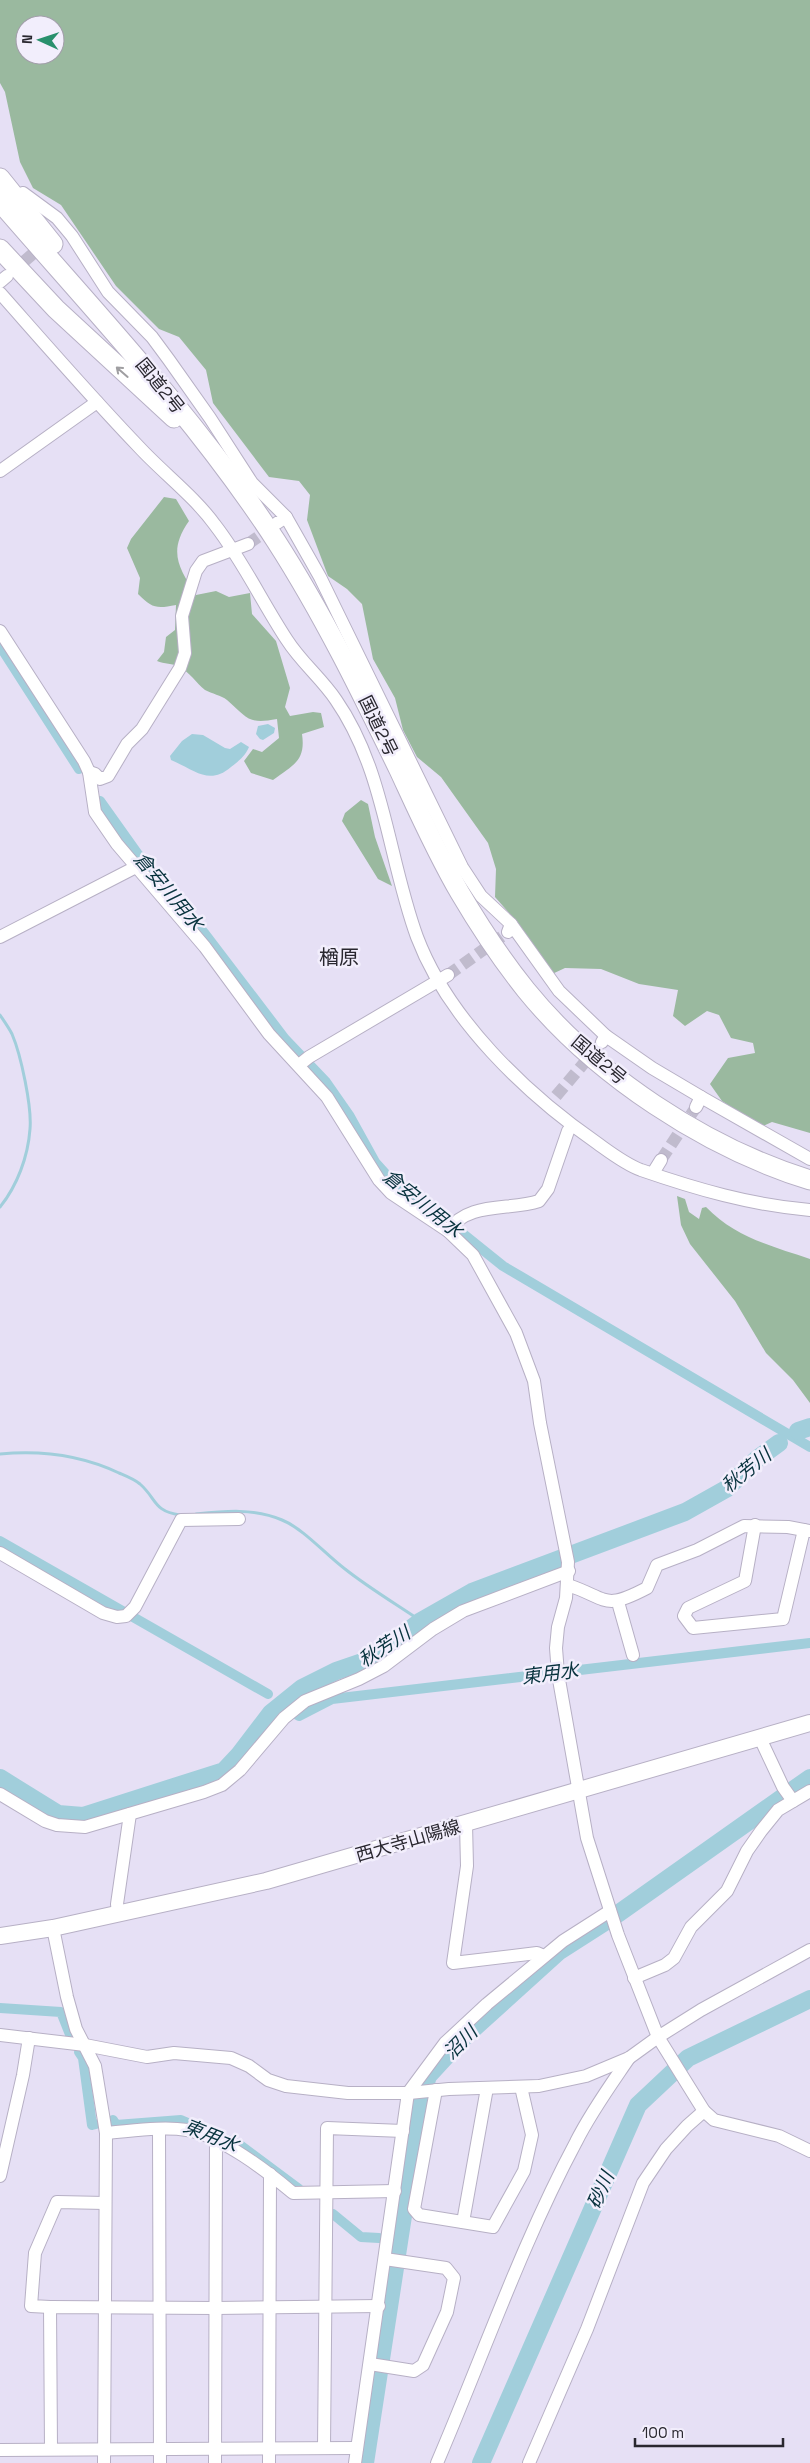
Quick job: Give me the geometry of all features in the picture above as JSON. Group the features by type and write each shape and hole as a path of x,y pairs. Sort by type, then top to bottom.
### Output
{"highway":[{"path":"0,178 127,334 131,351"},
{"name":"国道2号","path":"0,202 131,351 232,478 276,541 323,618 459,891 491,941 527,991 562,1028 601,1064 646,1098 688,1126 737,1151 810,1180"},
{"path":"0,249 56,309 175,420 232,478"}],"main road":[{"name":"西大寺山陽線","path":"0,1936 54,1928 266,1881 578,1792 810,1723"}],"street":[{"path":"23,193 57,218 59,231 72,236 108,292 152,337 210,418 252,483 281,520 320,577 462,867 481,896 510,928 559,991 604,1039 652,1068 699,1102 810,1158"},
{"path":"0,293 97,402 214,523 288,641 336,699 363,749 373,775 406,902 418,938 485,1044 553,1101 572,1126 617,1157 640,1170 730,1198 777,1207 810,1210"},
{"path":"0,471 97,402"},
{"path":"89,772 104,779 127,744 142,729 180,668 185,653 182,616 196,571 203,561 248,544"},
{"path":"0,631 84,761 89,772 95,812 136,867 206,948 269,1034 303,1061 379,1180 391,1193 450,1227 481,1267 529,1364 537,1395 540,1422 568,1567 568,1585 558,1627 558,1670 578,1792 587,1838 634,1978 660,2040 702,2108 714,2120 779,2136 810,2151"},
{"path":"0,937 136,867"},
{"path":"303,1061 442,978"},
{"path":"450,1227 468,1214 539,1201 548,1189 568,1131 572,1126"},
{"path":"653,1173 661,1160"},
{"path":"0,1553 103,1613 116,1617 126,1616 135,1607 181,1520 239,1518"},
{"path":"568,1585 600,1600 618,1602 647,1588 657,1565 697,1550 744,1526 755,1525 807,1530 783,1619 693,1628 684,1616 688,1608 745,1581 755,1525"},
{"path":"0,1794 45,1821 57,1825 85,1827 100,1825 204,1792 222,1784 240,1770 284,1718 305,1701 359,1679 384,1666 433,1629 463,1611 568,1567"},
{"path":"618,1602 633,1655"},
{"path":"760,1738 783,1786 793,1801"},
{"path":"634,1978 665,1965 674,1958 692,1927 727,1891 760,1830 778,1810 810,1791"},
{"path":"118,1914 117,1904 130,1814"},
{"path":"466,1824 467,1866 453,1963 537,1953 544,1956"},
{"path":"355,2463 408,2093 445,2043 544,1956 582,1927 610,1911"},
{"path":"54,1928 66,1998 76,2029 95,2066 106,2132 104,2463"},
{"path":"0,2035 85,2044 147,2057 174,2053 231,2058 249,2066 268,2080 286,2086 348,2093 408,2093 435,2090 539,2086 586,2076 629,2058 810,1950"},
{"path":"0,2176 23,2075 29,2038"},
{"path":"437,2463 516,2266 575,2142 629,2058"},
{"path":"435,2090 414,2209 418,2215 493,2227 524,2171 532,2134 521,2087"},
{"path":"463,2222 487,2088"},
{"path":"529,2463 587,2330 627,2222 646,2178 666,2149 702,2108"},
{"path":"324,2448 327,2128 403,2131"},
{"path":"159,2130 160,2463"},
{"path":"106,2132 188,2130 216,2140 270,2174 293,2194 395,2191"},
{"path":"215,2463 216,2140"},
{"path":"269,2463 270,2174"},
{"path":"105,2202 57,2202 35,2253 31,2306 215,2308 379,2306"},
{"path":"370,2364 414,2371 424,2365 447,2312 454,2278 446,2268 385,2259"},
{"path":"50,2307 51,2450"},
{"path":"0,2450 357,2448"}],"green space":[{"path":"0,0 810,0 810,1133 772,1122 761,1127 722,1101 710,1084 728,1058 755,1053 753,1043 731,1038 719,1015 707,1011 685,1026 673,1016 678,990 639,984 601,969 565,968 550,975 518,923 495,897 496,869 488,843 441,777 417,757 403,730 395,698 373,659 362,604 347,589 328,576 307,520 310,495 299,481 269,477 213,403 206,370 179,337 159,329 116,286 61,205 33,188 20,162 5,92 0,83"},
{"path":"164,497 176,499 189,521 179,541 177,550 180,567 196,595 216,591 229,597 250,593 252,614 276,641 290,688 285,707 290,716 313,712 321,713 324,727 302,734 302,750 297,762 273,780 251,773 244,761 253,749 262,752 279,738 277,719 259,721 248,718 225,698 205,690 183,669 157,661 164,652 166,637 175,630 176,605 159,607 151,605 138,594 140,578 127,548 131,539"},
{"path":"361,800 368,804 375,837 392,886 378,879 342,821 345,813"},
{"path":"677,1196 685,1199 689,1212 699,1219 702,1208 706,1207 729,1226 741,1233 768,1245 810,1259 810,1403 793,1380 766,1353 735,1301 690,1244 681,1225"}],"water":[{"path":"268,724 275,728 274,733 263,740 260,739 256,734 258,726"},
{"path":"192,734 203,735 225,748 230,749 241,742 249,747 242,758 223,773 209,776 195,772 171,760 170,756 182,741"}],"waterway":[{"name":"倉安川用水","path":"0,646 79,769"},
{"name":"倉安川用水","path":"100,801 137,853 205,934 285,1039 326,1082 349,1115 375,1162 393,1182 409,1196 442,1217 503,1266 810,1447"},
{"path":"0,1015 12,1034 19,1055 28,1095 30,1119 29,1140 21,1171 12,1190 0,1207"},
{"name":"秋芳川","path":"798,1431 810,1427"},
{"name":"秋芳川","path":"0,1778 58,1814 83,1816 224,1771 239,1755 271,1713 302,1688 336,1671 371,1659 421,1621 472,1592 685,1512 726,1489 757,1459 779,1443"},
{"path":"0,1454 31,1453 61,1455 105,1467 127,1476 140,1484 156,1504 165,1511 180,1515"},
{"path":"196,1514 229,1511 250,1512 282,1520 298,1529 354,1576 421,1621"},
{"path":"0,1541 268,1694"},
{"name":"東用水","path":"294,1713 299,1716 332,1699 810,1643"},
{"name":"沼川","path":"365,2463 421,2099 428,2076 462,2039 558,1952 619,1913 810,1778"},
{"name":"砂川","path":"481,2463 638,2105 688,2058 810,1999"},
{"name":"東用水","path":"0,2008 61,2012 71,2037"},
{"name":"東用水","path":"79,2052 83,2058 92,2125 96,2124"},
{"name":"東用水","path":"113,2120 116,2125 181,2120 202,2129"},
{"name":"東用水","path":"220,2137 240,2145 299,2189"},
{"name":"東用水","path":"333,2214 361,2237 379,2238"}],"tunnel":[{"path":"11,273 45,243"},
{"path":"248,544 275,525"},
{"path":"448,975 508,932"},
{"path":"556,1096 602,1042"},
{"path":"661,1160 696,1107"}],"district":[{"name":"楢原","path":"339,957"}]}
